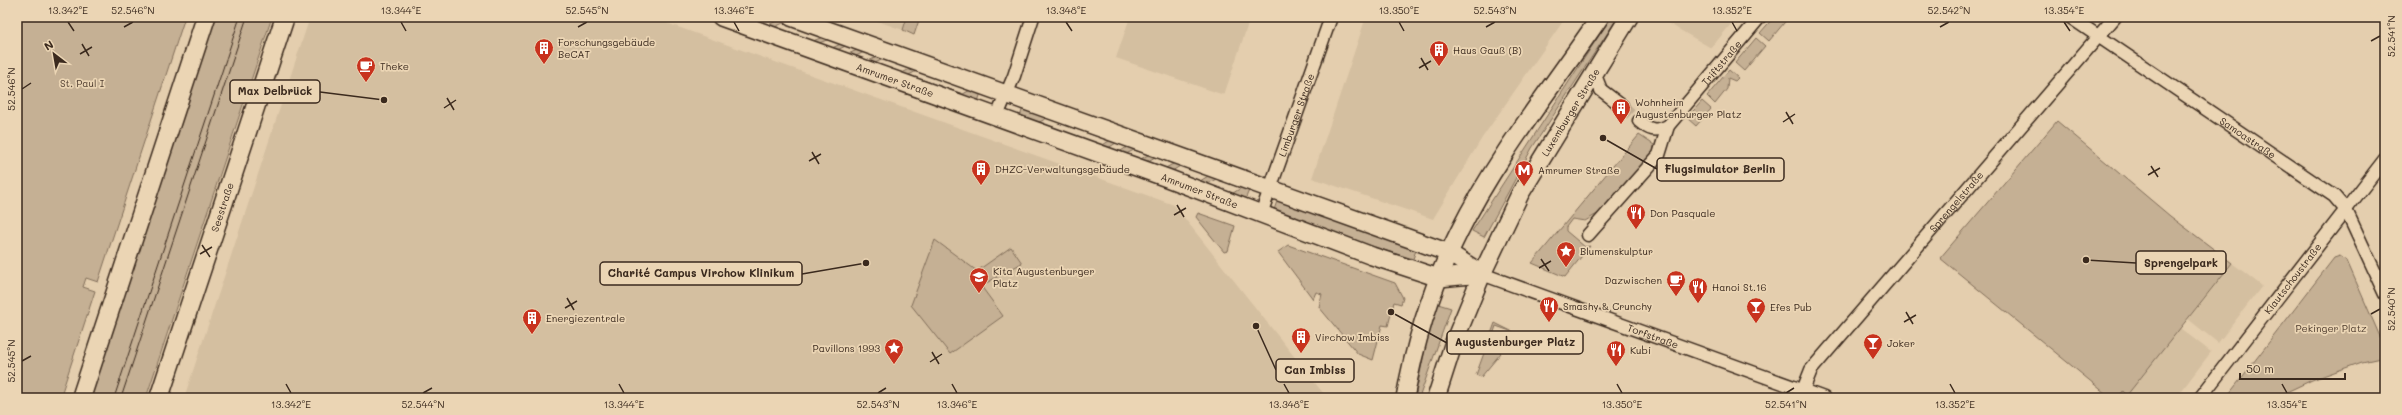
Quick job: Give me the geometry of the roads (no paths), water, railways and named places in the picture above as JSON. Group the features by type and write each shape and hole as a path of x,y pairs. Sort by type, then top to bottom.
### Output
{"main road":[{"path":"81,398 206,17"},
{"name":"Seestraße","path":"158,398 285,17"},
{"name":"Amrumer Straße","path":"721,17 997,116 1365,254 1439,278 1482,274"},
{"path":"791,17 1449,253 1482,274"},
{"path":"1405,398 1420,334 1449,253 1486,183 1600,17"},
{"name":"Luxemburger Straße","path":"1436,398 1454,342 1482,274 1528,178 1595,75 1629,17"}],"street":[{"path":"997,116 1033,17"},
{"name":"Limburger Straße","path":"1261,214 1331,17"},
{"name":"Triftstraße","path":"1588,235 1659,155 1668,126 1760,17"},
{"name":"Samoastraße","path":"2070,17 2334,196 2346,210 2385,294"},
{"name":"Sprengelstraße","path":"1803,390 1810,370 2115,17"},
{"path":"1595,75 1601,90 1622,106"},
{"path":"1639,121 1649,129 1657,131 1668,126"},
{"name":"Kiautschoustraße","path":"2200,398 2385,160"},
{"name":"Torfstraße","path":"1482,274 1824,398"}],"tunnel":[{"path":"1622,106 1639,121"}],"tram line":[{"path":"114,398 240,17"},
{"path":"121,398 247,17"}],"place":[{"name":"Forschungsgebäude BeCAT","path":"544,65"},
{"name":"Haus Gauß (B)","path":"1439,67"},
{"name":"Theke","path":"366,83"},
{"name":"Max Delbrück","path":"384,100"},
{"name":"Wohnheim Augustenburger Platz","path":"1621,125"},
{"name":"Flugsimulator Berlin","path":"1603,138"},
{"name":"DHZC-Verwaltungsgebäude","path":"981,186"},
{"name":"Amrumer Straße","path":"1524,187"},
{"name":"Don Pasquale","path":"1636,230"},
{"name":"Sprengelpark","path":"2086,260"},
{"name":"Charité Campus Virchow Klinikum","path":"866,263"},
{"name":"Blumenskulptur","path":"1566,268"},
{"name":"Kita Augustenburger Platz","path":"979,294"},
{"name":"Dazwischen","path":"1676,297"},
{"name":"Hanoi St.16","path":"1698,304"},
{"name":"Augustenburger Platz","path":"1391,312"},
{"name":"Smashy & Crunchy","path":"1549,323"},
{"name":"Efes Pub","path":"1756,324"},
{"name":"Can Imbiss","path":"1256,326"},
{"name":"Energiezentrale","path":"532,335"},
{"name":"Virchow Imbiss","path":"1301,354"},
{"name":"Joker","path":"1873,360"},
{"name":"Pavillons 1993","path":"894,365"},
{"name":"Kubi","path":"1616,367"}],"park label":[{"name":"St. Paul I","path":"82,83"},
{"name":"Pekinger Platz","path":"2331,328"}]}
